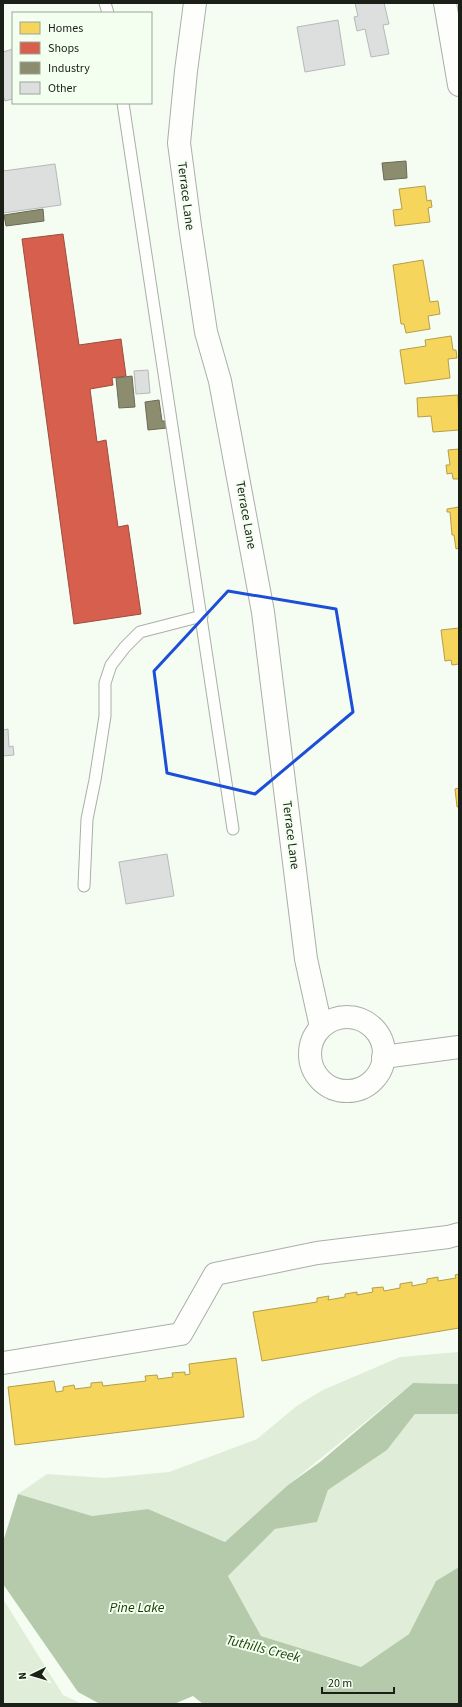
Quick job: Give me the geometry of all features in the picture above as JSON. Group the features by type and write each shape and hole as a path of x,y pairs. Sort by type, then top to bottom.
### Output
{"street":[{"name":"Terrace Lane","path":"194,3 180,143 190,226 206,332 220,382 263,612 306,959 321,1028"},
{"path":"445,3 459,85"},
{"path":"344,1017 357,1018 368,1024 377,1033 382,1045 383,1057 380,1070 373,1080 363,1087 352,1091 340,1090 329,1087 317,1075 310,1059 310,1047 314,1037 321,1028 332,1020 344,1017"},
{"path":"383,1057 459,1047"},
{"path":"3,1363 181,1334 215,1274 317,1253 448,1237 459,1234"}],"lane":[{"path":"124,104 234,829"},
{"path":"84,886 87,819 105,716 105,683 111,665 125,647 140,632 202,616"}],"highlighted area":[{"path":"228,591 336,609 353,712 255,794 167,773 154,671"}],"shaded area":[{"path":"459,1352 459,1384 413,1383 288,1485 225,1542 148,1509 92,1516 18,1494 47,1474 105,1478 169,1472 257,1439 298,1405 323,1390 400,1357"},
{"path":"415,1414 459,1414 459,1567 436,1581 409,1634 361,1667 261,1636 228,1576 275,1529 317,1522 328,1490 387,1450"},
{"path":"3,1599 63,1695 82,1704 3,1704"}],"water":[{"name":"Pine Lake","path":"413,1383 459,1384 459,1414 415,1414 387,1450 328,1490 317,1522 275,1529 228,1576 261,1636 361,1667 409,1634 436,1581 459,1567 459,1704 203,1704 193,1696 174,1704 100,1704 78,1692 3,1584 3,1542 18,1494 92,1516 148,1509 225,1542 288,1485 320,1462"}],"building: Homes":[{"path":"425,186 427,201 431,200 432,207 428,208 430,222 395,226 393,210 402,209 399,189"},
{"path":"423,260 430,302 438,301 440,314 428,316 430,329 406,333 404,324 401,324 393,265"},
{"path":"451,336 453,350 456,350 457,358 448,359 450,378 405,384 400,350 426,346 425,340"},
{"path":"458,395 459,430 433,432 431,416 418,417 417,398"},
{"path":"459,449 459,479 453,479 452,473 447,474 446,465 450,465 448,450"},
{"path":"459,507 459,548 456,549 454,535 452,535 450,512 447,512 447,509"},
{"path":"459,628 459,664 452,665 451,660 445,661 441,630"},
{"path":"459,788 459,807 457,807 455,789"},
{"path":"459,1274 459,1328 262,1361 253,1312 317,1302 317,1298 329,1296 328,1300 345,1297 345,1294 357,1292 357,1295 373,1292 372,1288 383,1287 384,1291 400,1288 400,1284 412,1282 412,1286 427,1283 427,1279 438,1277 438,1281 456,1278 455,1275"},
{"path":"236,1358 244,1417 15,1445 8,1387 54,1381 56,1392 63,1391 63,1387 74,1385 75,1389 91,1387 91,1383 102,1382 103,1386 146,1381 145,1376 157,1375 158,1379 173,1377 172,1373 185,1372 185,1375 190,1374 189,1364"}],"building: Shops":[{"path":"63,234 79,345 121,339 126,376 112,378 113,385 90,389 97,442 106,440 118,527 128,525 141,614 74,624 22,239"}],"building: Industry":[{"path":"406,161 407,178 384,180 382,163"},
{"path":"43,209 44,221 6,226 4,215"},
{"path":"132,376 135,407 119,408 116,378"},
{"path":"159,400 162,421 166,421 167,428 148,430 145,402"}],"building: Other":[{"path":"355,3 384,3 389,24 383,25 389,54 371,57 365,29 357,31 354,17 358,16"},
{"path":"338,20 345,65 305,72 297,27"},
{"path":"12,49 12,99 5,101 3,96 3,52"},
{"path":"55,164 61,205 3,213 3,171"},
{"path":"148,370 150,393 136,394 134,371"},
{"path":"8,729 9,747 13,746 14,755 3,756 3,730"},
{"path":"167,854 174,896 126,904 119,862"}],"water label":[{"name":"Tuthills Creek","path":"263,1649"}]}
